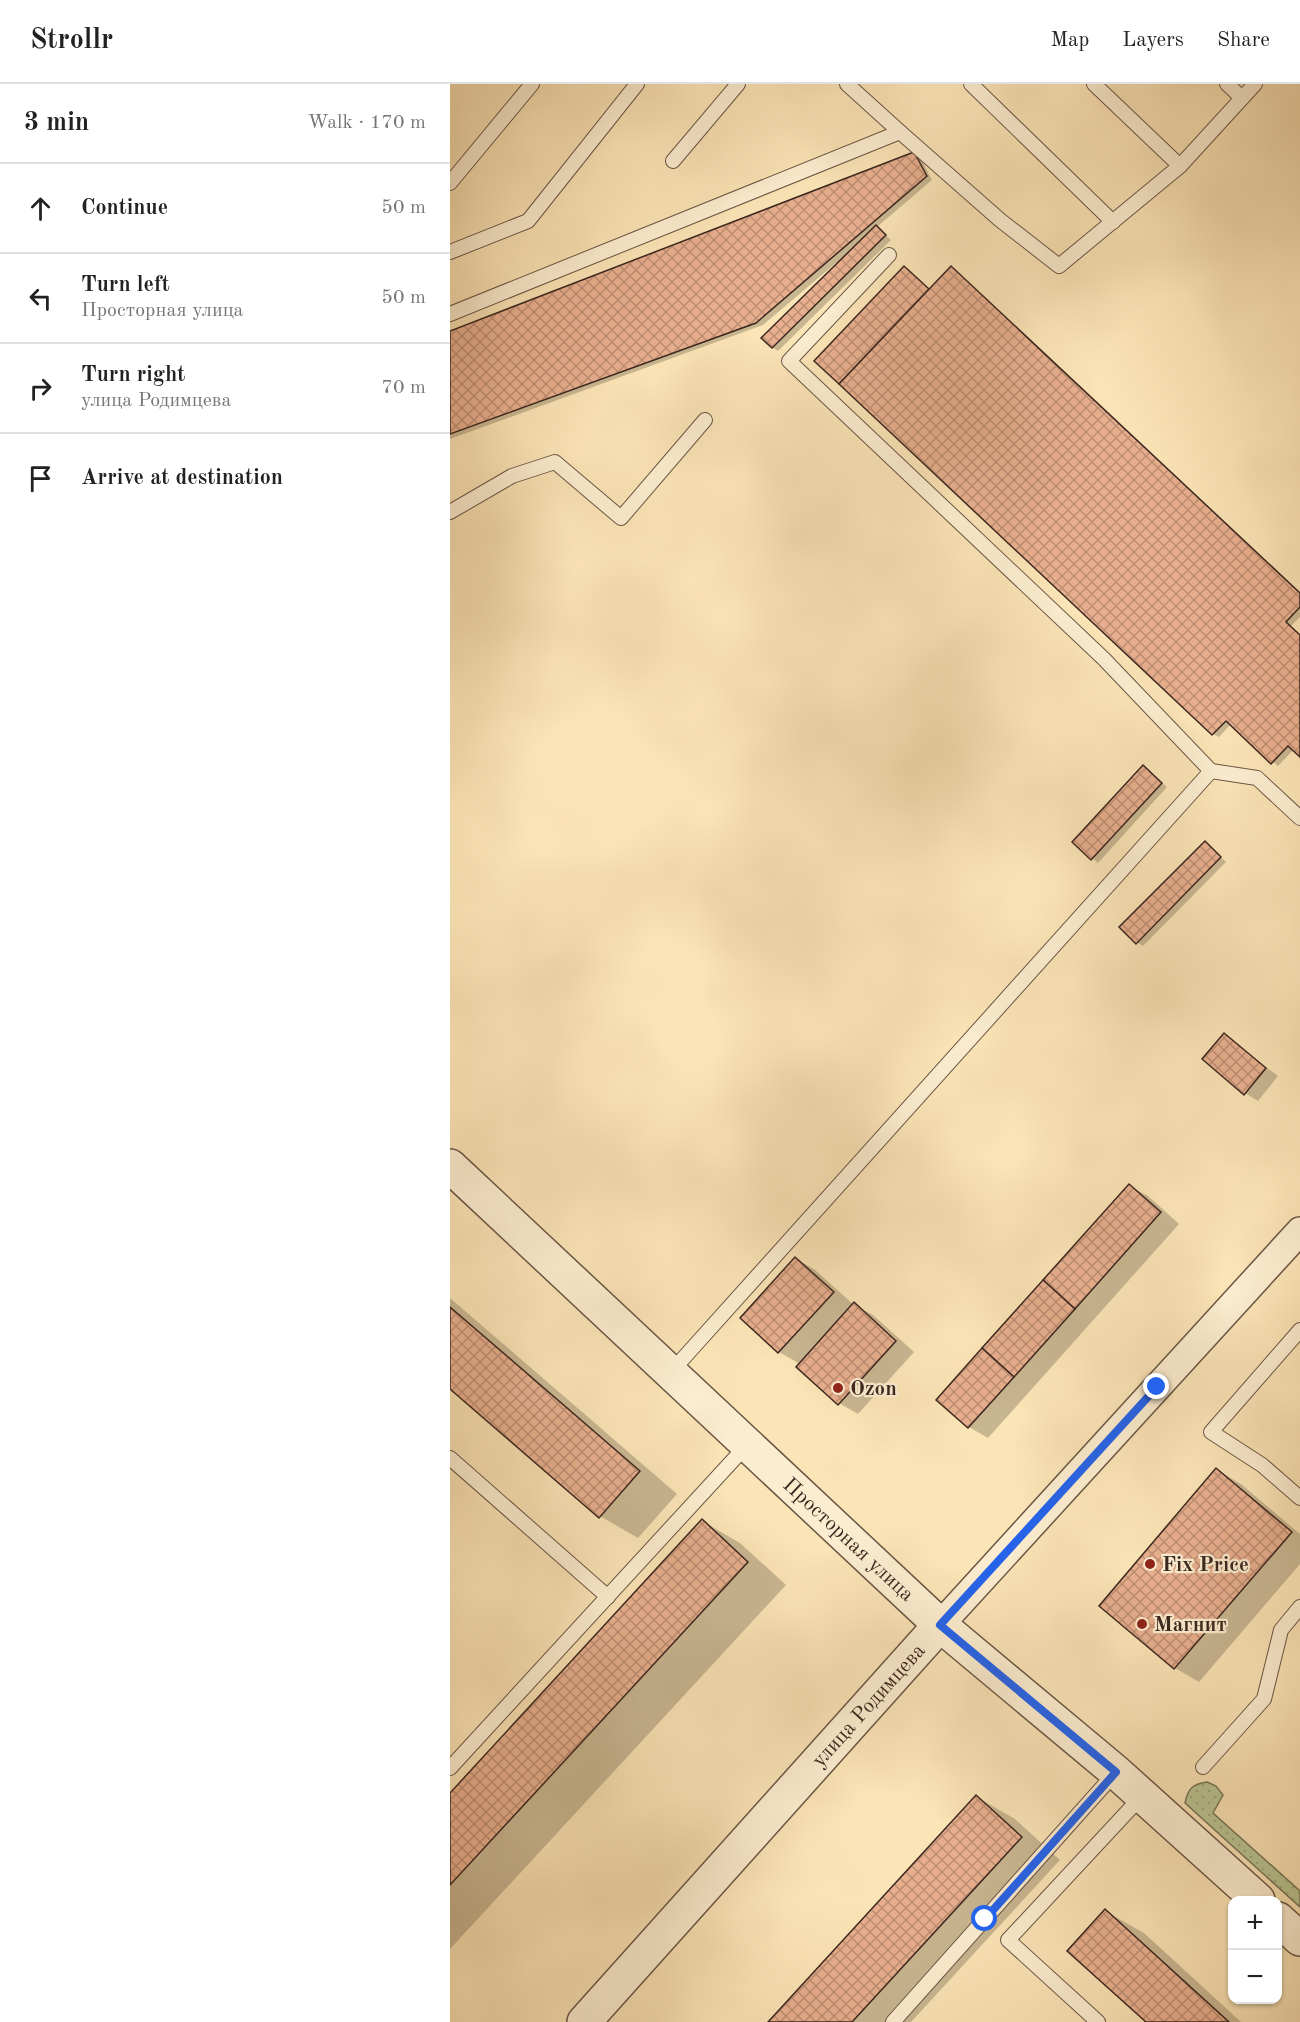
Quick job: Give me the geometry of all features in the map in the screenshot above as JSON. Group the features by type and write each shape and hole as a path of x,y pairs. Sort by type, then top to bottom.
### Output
{"street":[{"name":"Просторная улица","path":"450,1166 940,1625 1116,1772 1254,1896"},
{"name":"улица Родимцева","path":"584,2022 940,1625 1300,1231"},
{"path":"1282,1922 1300,1939"}],"lane":[{"path":"450,183 532,84"},
{"path":"450,252 528,221 637,84"},
{"path":"673,161 738,84"},
{"path":"847,84 1000,220 1059,266 1180,166 1255,84"},
{"path":"971,84 1113,222"},
{"path":"1094,84 1180,166"},
{"path":"1227,84 1242,98"},
{"path":"450,314 900,132"},
{"path":"889,255 789,361 1104,659 1211,771 1257,778 1300,818"},
{"path":"450,512 512,476 555,462 621,518 705,420"},
{"path":"670,1372 1211,771"},
{"path":"1300,1330 1210,1432 1262,1465 1300,1498"},
{"path":"450,1768 747,1444"},
{"path":"450,1458 608,1597"},
{"path":"1203,1767 1264,1699 1281,1630 1300,1606"},
{"path":"893,2022 1116,1772"},
{"path":"1098,2022 1008,1940 1142,1796"}],"green space":[{"path":"1207,1782 1216,1786 1223,1795 1213,1813 1300,1891 1300,1907 1185,1803 1192,1788"}],"building":[{"path":"914,152 927,176 756,323 450,434 450,331"},
{"path":"876,225 886,235 772,348 761,338"},
{"path":"904,266 929,289 839,384 814,361"},
{"path":"951,266 1300,593 1300,607 1286,622 1300,635 1300,757 1288,746 1271,764 1226,721 1212,735 839,384"},
{"path":"1143,765 1162,783 1091,860 1072,842"},
{"path":"1205,841 1221,857 1136,944 1119,927"},
{"path":"1224,1033 1266,1068 1244,1095 1202,1059"},
{"path":"1129,1184 1161,1212 1075,1309 1043,1280"},
{"path":"795,1257 834,1292 778,1353 740,1318"},
{"path":"1043,1280 1075,1309 1014,1377 982,1348"},
{"path":"854,1302 896,1341 838,1405 796,1367"},
{"path":"450,1307 640,1471 599,1518 450,1389"},
{"path":"982,1348 1014,1377 968,1428 936,1400"},
{"path":"1216,1468 1292,1532 1174,1669 1099,1606"},
{"path":"702,1519 748,1562 450,1885 450,1793"},
{"path":"976,1795 1022,1837 852,2022 768,2022"},
{"path":"1105,1909 1229,2022 1146,2022 1067,1951"}],"place":[{"name":"Ozon","path":"838,1388"},
{"name":"Fix Price","path":"1150,1564"},
{"name":"Магнит","path":"1142,1624"}],"route":[{"path":"985,1919 1116,1772 940,1625 1157,1387"}]}
